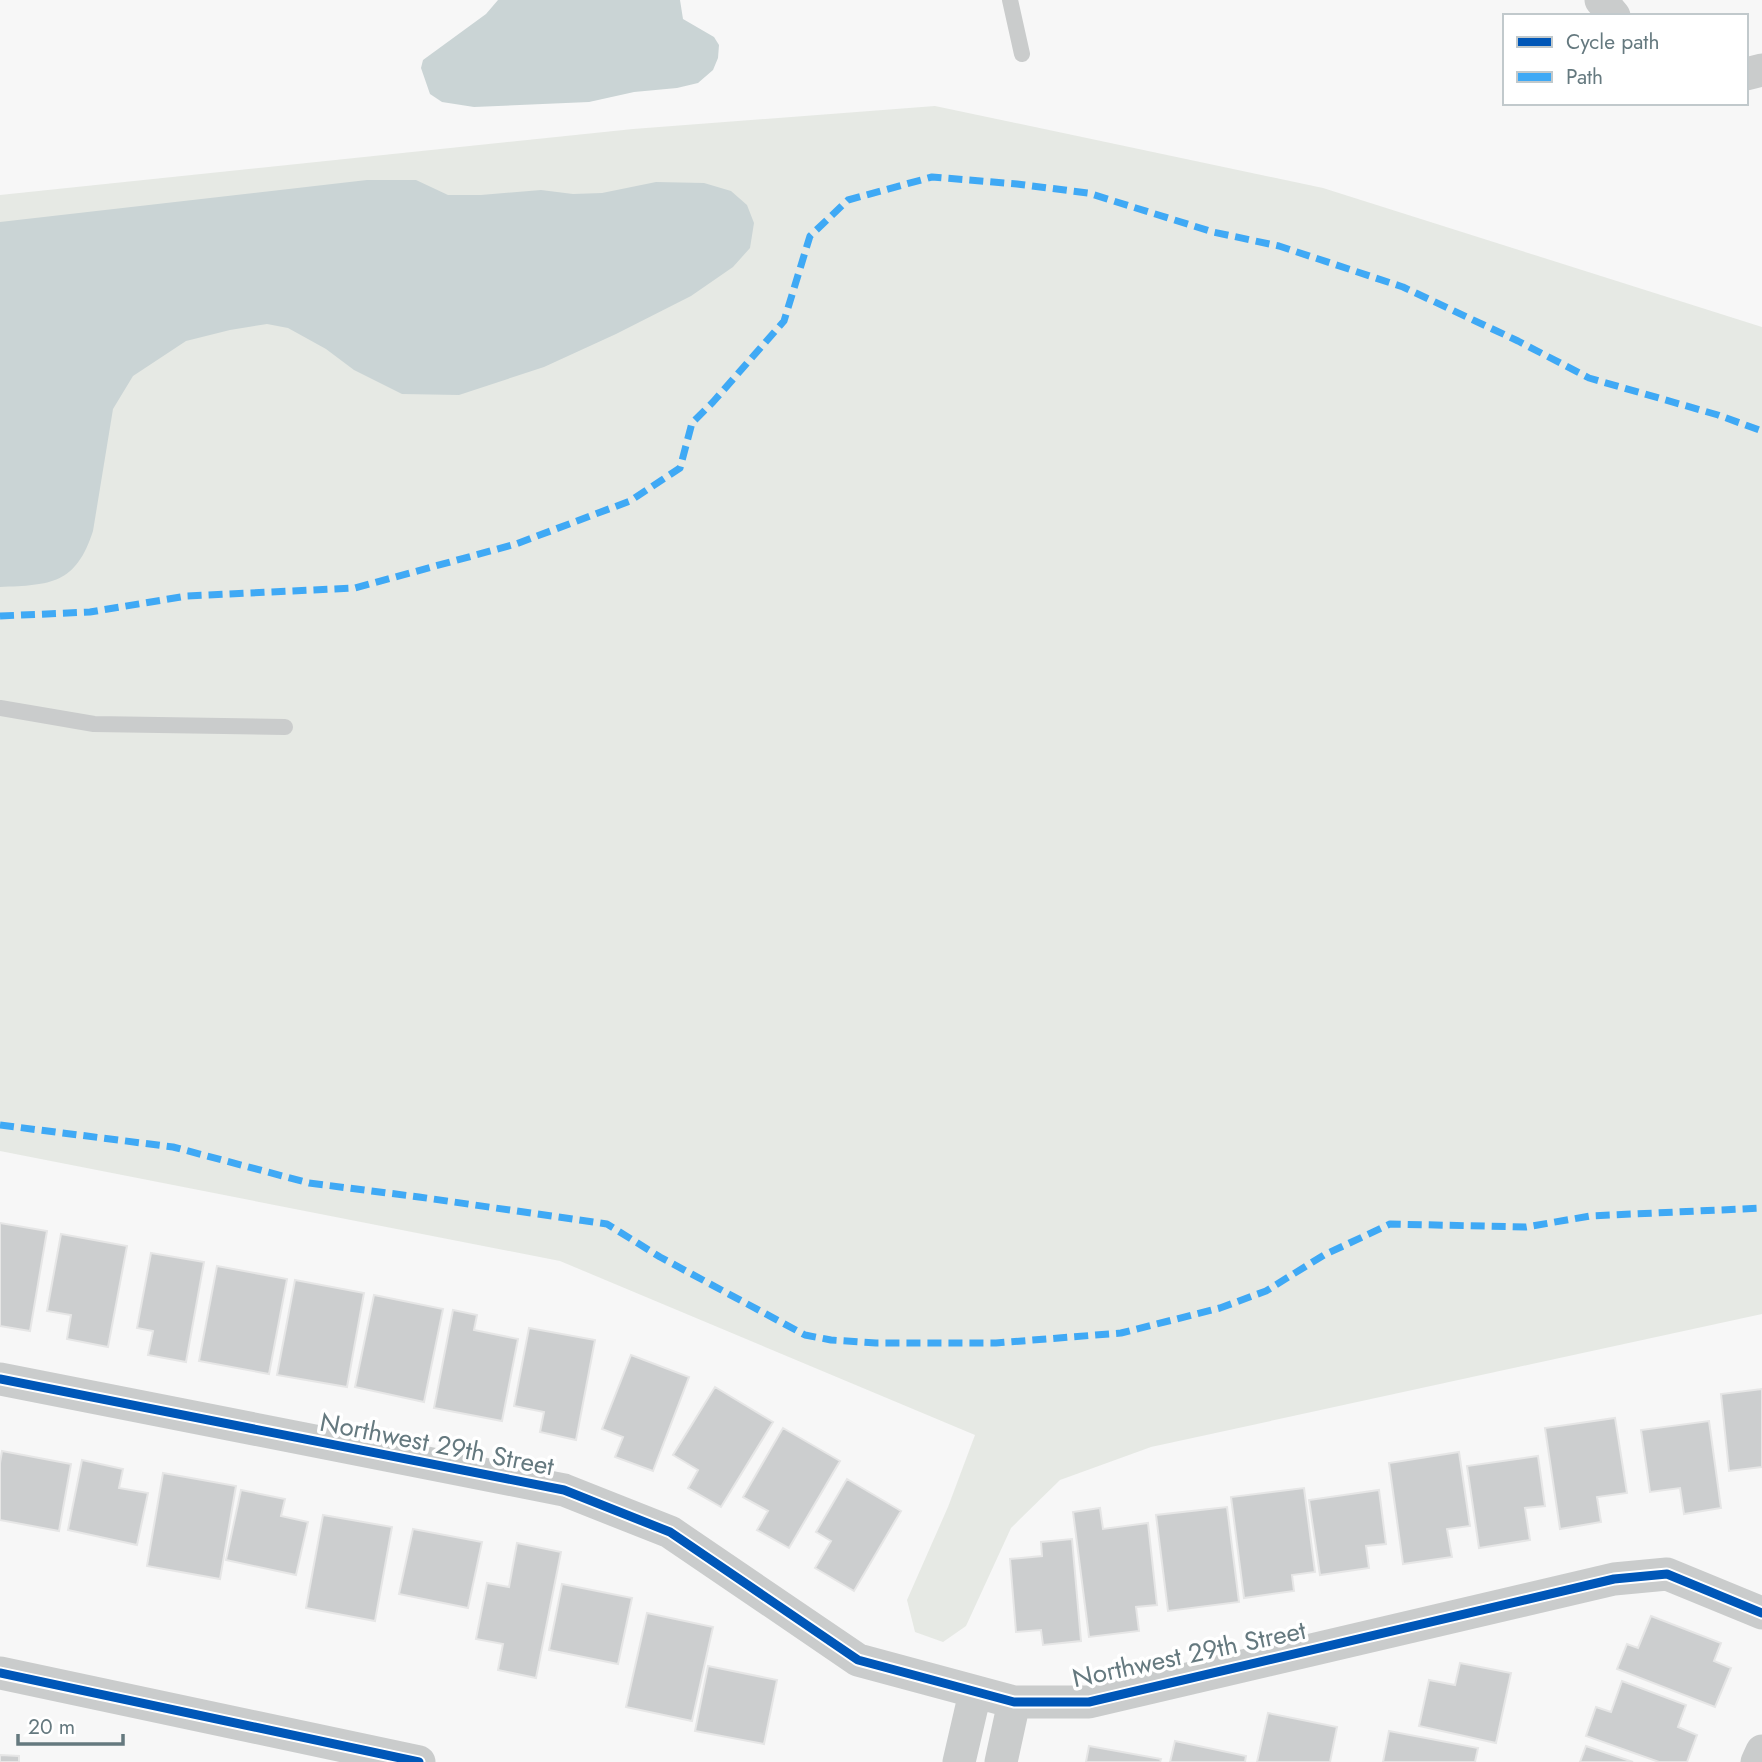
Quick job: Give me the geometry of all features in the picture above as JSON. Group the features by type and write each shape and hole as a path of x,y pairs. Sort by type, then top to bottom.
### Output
{"street":[{"path":"1601,0 1612,14"},
{"name":"Northwest 29th Street","path":"0,1379 564,1490 670,1532 858,1660 1014,1702 1089,1702 1627,1578 1667,1574 1762,1614"},
{"path":"0,1673 419,1762"},
{"path":"959,1762 975,1693"},
{"path":"1001,1762 1014,1702"},
{"path":"1757,1762 1762,1751"}],"lane":[{"path":"1010,0 1022,54"},
{"path":"0,708 94,724 285,727"}],"shaded area":[{"path":"498,0 680,0 683,19 714,37 719,45 718,58 713,70 698,83 677,88 634,92 589,102 474,107 442,102 430,94 421,68 423,60 486,14"},
{"path":"935,106 1323,188 1762,327 1762,1314 1151,1447 1060,1480 1011,1528 966,1626 943,1642 915,1632 907,1600 948,1507 975,1435 560,1261 0,1151 0,195 633,129"},
{"path":"367,180 416,180 448,195 541,190 573,194 602,193 656,182 704,183 731,191 747,205 754,223 750,248 733,267 691,296 544,367 459,395 402,394 354,370 326,349 288,328 267,324 186,341 133,376 113,409 93,531 78,562 70,571 47,582 0,587 0,222"}],"building":[{"path":"0,1223 47,1231 30,1331 0,1326"},
{"path":"61,1234 127,1246 108,1347 67,1339 71,1315 47,1311"},
{"path":"151,1253 204,1262 186,1362 148,1355 153,1331 137,1328"},
{"path":"217,1266 287,1279 269,1374 199,1361"},
{"path":"295,1280 364,1293 347,1387 277,1375"},
{"path":"374,1295 443,1309 424,1402 355,1387"},
{"path":"453,1310 477,1315 474,1330 518,1339 502,1421 434,1408"},
{"path":"529,1328 595,1340 576,1440 540,1432 544,1412 514,1406"},
{"path":"631,1355 689,1377 653,1471 615,1457 623,1437 602,1429"},
{"path":"715,1387 773,1422 721,1507 688,1488 698,1470 673,1455"},
{"path":"1762,1389 1762,1467 1729,1471 1721,1394"},
{"path":"1615,1418 1627,1493 1597,1497 1601,1522 1560,1529 1545,1428"},
{"path":"1709,1421 1721,1508 1684,1514 1680,1488 1650,1492 1641,1430"},
{"path":"783,1428 840,1461 789,1548 757,1530 768,1511 743,1497"},
{"path":"2,1451 71,1464 59,1531 0,1520"},
{"path":"1459,1452 1470,1526 1447,1529 1452,1557 1403,1564 1389,1463"},
{"path":"1538,1456 1545,1506 1525,1508 1530,1540 1479,1548 1467,1466"},
{"path":"82,1460 123,1469 119,1488 148,1493 137,1545 68,1530"},
{"path":"163,1473 236,1486 220,1579 147,1566"},
{"path":"847,1479 901,1511 854,1591 815,1568 831,1541 816,1532"},
{"path":"1304,1488 1315,1572 1292,1575 1294,1591 1244,1598 1231,1497"},
{"path":"241,1490 285,1499 281,1516 308,1522 296,1575 226,1560"},
{"path":"1379,1490 1386,1544 1366,1546 1369,1568 1320,1575 1309,1500"},
{"path":"1227,1507 1239,1602 1168,1611 1156,1515"},
{"path":"1100,1508 1103,1529 1148,1523 1157,1605 1136,1607 1139,1631 1089,1637 1073,1512"},
{"path":"323,1515 392,1527 375,1621 306,1608"},
{"path":"413,1529 482,1542 468,1608 399,1594"},
{"path":"1072,1539 1081,1641 1043,1645 1041,1630 1016,1632 1010,1559 1042,1556 1041,1542"},
{"path":"517,1543 561,1552 536,1678 498,1670 503,1644 476,1639 487,1583 509,1587"},
{"path":"562,1584 632,1598 618,1664 549,1650"},
{"path":"647,1613 713,1627 692,1721 626,1707"},
{"path":"1651,1616 1721,1643 1714,1661 1731,1668 1715,1707 1617,1669 1627,1644 1638,1648"},
{"path":"1460,1663 1511,1673 1496,1743 1419,1726 1429,1680 1455,1685"},
{"path":"708,1666 777,1680 764,1744 695,1731"},
{"path":"1622,1681 1686,1705 1678,1727 1697,1735 1687,1762 1659,1762 1586,1736 1596,1707 1611,1712"},
{"path":"1268,1713 1337,1727 1330,1762 1257,1762"},
{"path":"1389,1731 1478,1748 1475,1762 1383,1762"},
{"path":"1175,1741 1246,1756 1245,1762 1170,1762"},
{"path":"1089,1746 1161,1759 1160,1762 1086,1762"},
{"path":"1586,1746 1633,1762 1580,1762"},
{"path":"0,1755 19,1756 19,1762 0,1762"}],"marked path":[{"path":"0,616 90,612 187,596 355,588 516,544 630,501 680,468 692,423 784,321 810,236 848,200 932,177 1088,193 1213,232 1279,246 1403,287 1589,378 1718,415 1762,431"},
{"path":"0,1125 173,1147 309,1183 607,1224 660,1257 805,1335 876,1343 996,1343 1121,1333 1220,1308 1266,1291 1324,1255 1390,1224 1526,1227 1590,1216 1762,1208"}],"cycle path":[{"path":"0,1379 564,1490 670,1532 858,1660 1014,1702 1089,1702 1614,1579 1667,1574 1762,1613"},
{"path":"0,1673 419,1762"}]}
